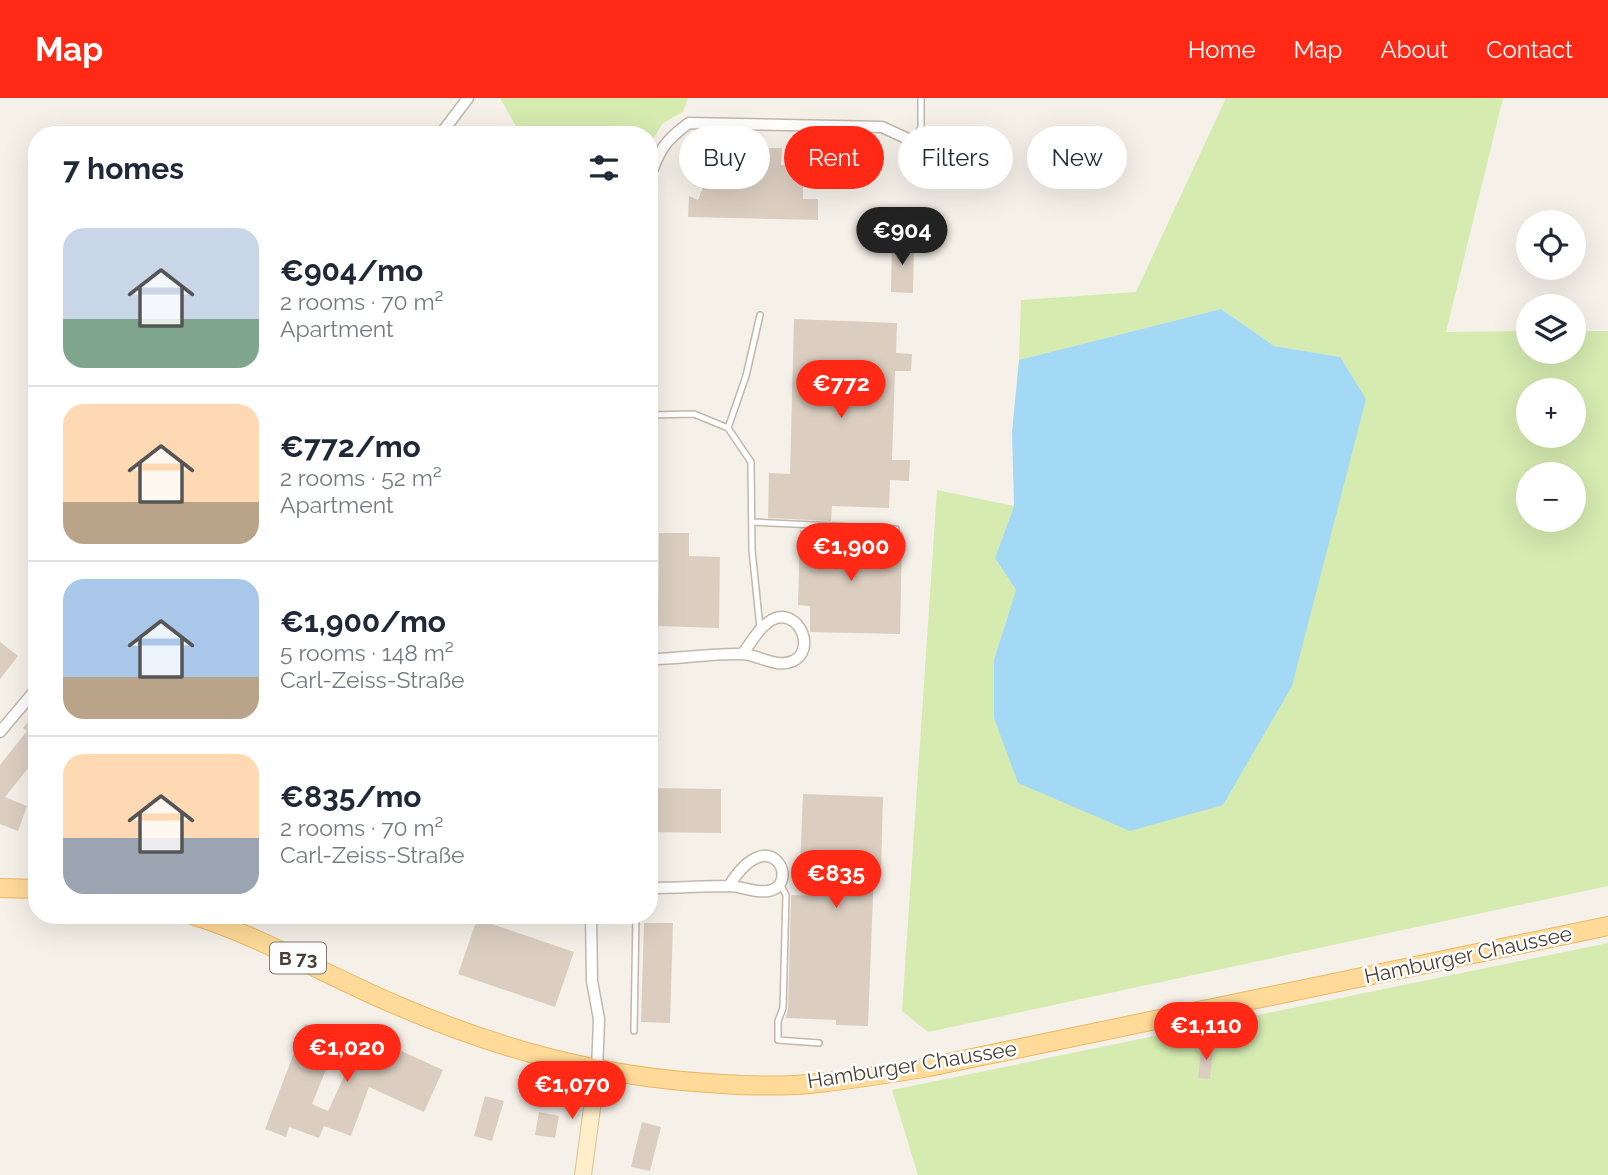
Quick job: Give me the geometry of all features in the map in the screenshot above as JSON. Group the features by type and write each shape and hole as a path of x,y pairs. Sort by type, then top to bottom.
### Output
{"main road":[{"path":"0,888 28,888"},
{"name":"Hamburger Chaussee","path":"216,924 251,937 374,996 458,1031 523,1052 597,1071 733,1085 819,1083 929,1067 1608,926"}],"street":[{"path":"447,126 468,98"},
{"path":"658,155 670,136 689,123 882,127 898,135"},
{"path":"658,659 743,653 780,664 791,662 800,657 803,650 800,628 786,618 775,618 759,631 743,653"},
{"path":"0,732 28,699"},
{"path":"658,888 729,886 767,891 780,884 782,867 777,859 761,855 743,866 729,886"},
{"path":"583,1175 597,1071 599,1019 592,981 591,924"}],"lane":[{"path":"921,98 921,126"},
{"path":"728,428 746,376 760,315"},
{"path":"658,415 694,414 728,428 751,462 759,631"},
{"path":"752,522 896,528"},
{"path":"780,884 786,895 783,1007 778,1021 778,1040 819,1043"},
{"path":"634,1031 636,924"}],"green space":[{"path":"500,98 688,98 683,112 663,123 658,131 658,126 516,126"},
{"path":"1226,98 1503,98 1446,332 1516,331 1516,364 1586,364 1586,331 1608,331 1608,886 928,1032 902,1011 937,490 1014,506 995,558 1016,590 994,660 1340,357 1274,346 1221,309 1019,360 1021,300 1136,292"},
{"path":"1608,943 1608,1175 918,1175 892,1090"}],"water":[{"path":"1221,309 1274,346 1340,357 1366,399 1292,686 1223,805 1130,831 1018,783 994,718 994,660 1016,590 995,558 1014,506 1012,432 1019,360"}],"building":[{"path":"770,148 782,148 784,189 803,189 803,199 818,199 818,220 688,217 689,196 698,200 702,189 770,189"},
{"path":"892,242 914,243 913,293 891,292"},
{"path":"794,319 897,323 896,353 912,354 911,371 895,371 892,460 910,460 909,481 890,480 889,508 832,506 831,521 768,518 769,473 790,474"},
{"path":"800,530 831,531 831,537 902,539 900,634 810,632 810,606 798,605"},
{"path":"659,533 689,533 689,556 720,557 719,628 658,626"},
{"path":"0,642 18,656 0,679"},
{"path":"28,722 28,768 5,797 27,806 18,831 0,824 0,765 27,731 23,728"},
{"path":"658,788 721,789 721,833 658,832"},
{"path":"803,794 883,797 881,871 874,870 868,1026 836,1025 836,1020 786,1018 791,895 829,896 830,868 800,867"},
{"path":"673,923 670,1023 641,1022 644,924"},
{"path":"475,924 492,924 574,952 555,1007 458,974"},
{"path":"305,1024 339,1038 312,1104 328,1111 364,1034 443,1070 424,1112 369,1087 351,1136 324,1126 319,1138 289,1127 286,1137 265,1129"},
{"path":"1202,1044 1213,1045 1210,1079 1198,1078"},
{"path":"533,1088 550,1092 547,1107 530,1104"},
{"path":"485,1096 504,1101 492,1141 474,1136"},
{"path":"539,1112 559,1116 555,1138 535,1135"},
{"path":"642,1122 661,1127 650,1171 631,1167"}]}
